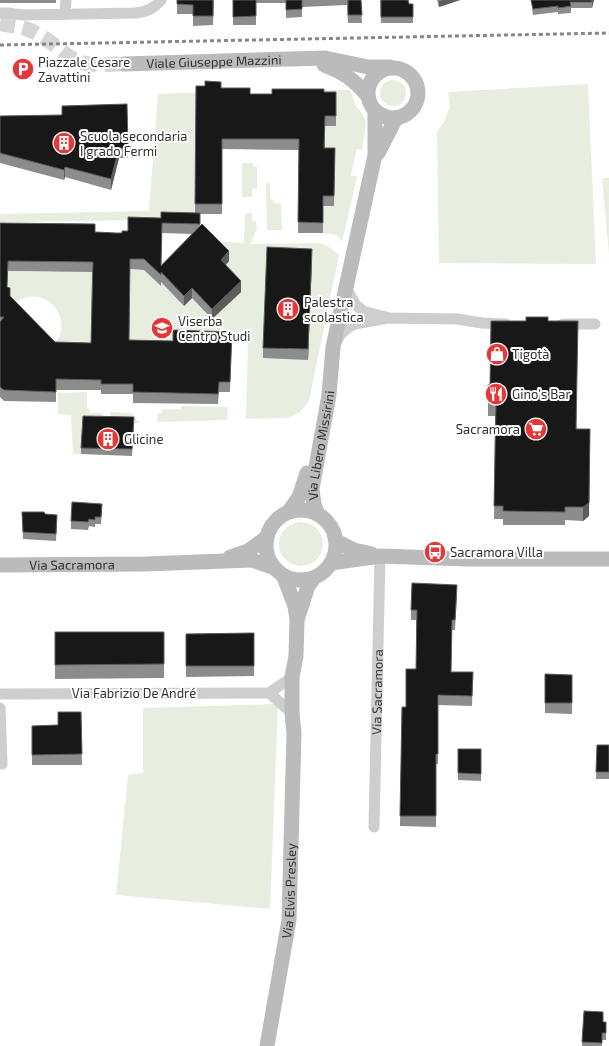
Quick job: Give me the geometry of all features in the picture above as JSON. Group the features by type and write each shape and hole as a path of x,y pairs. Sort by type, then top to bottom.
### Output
{"street":[{"path":"65,14 66,0"},
{"path":"0,13 23,15 135,13 145,12 157,4"},
{"name":"Viale Giuseppe Mazzini","path":"124,64 325,58 368,67 390,67"},
{"name":"Viale Giuseppe Mazzini","path":"304,59 320,63 346,74 368,96"},
{"path":"390,67 406,71 415,81 418,88 416,103 411,110 396,118 388,118 375,111 370,104 368,96 370,80 382,70 390,67"},
{"name":"Via Libero Missirini","path":"317,513 312,489 328,401 333,347 375,155 375,111"},
{"name":"Via Libero Missirini","path":"372,169 379,149 396,118"},
{"path":"346,288 356,304 363,311 388,318"},
{"path":"333,347 340,335 349,327 355,324 388,318 457,319 482,324 520,324"},
{"path":"554,324 595,324"},
{"name":"Via Libero Missirini","path":"289,511 299,497 302,489 307,472 317,418 330,377"},
{"path":"298,509 317,513 326,520 333,530 336,541 336,552 331,563 324,572 314,578 299,581 284,577 272,566 266,553 266,538 269,528 276,519 289,511 298,509"},
{"name":"Via Sacramora","path":"216,561 248,551 266,538"},
{"path":"336,541 354,550 380,556"},
{"path":"331,563 380,556 467,559 609,558"},
{"name":"Via Sacramora","path":"374,827 380,556"},
{"name":"Via Sacramora","path":"0,565 145,564 252,560 272,566"},
{"name":"Via Elvis Presley","path":"267,1046 289,920 294,733 292,713 292,677 296,656 297,620 295,606 284,577"},
{"name":"Via Elvis Presley","path":"297,620 308,586 314,578"},
{"name":"Via Elvis Presley","path":"294,733 298,714 299,677 296,656"},
{"path":"292,677 269,693 292,713"},
{"name":"Via Fabrizio De André","path":"0,694 269,693"},
{"path":"0,708 2,764"}],"shaded area":[{"path":"393,80 402,84 406,93 402,102 393,106 384,102 380,93 384,84"},
{"path":"588,84 596,264 439,263 437,132 444,122 450,106 448,92"},
{"path":"323,90 350,90 356,106 362,113 366,122 362,150 357,149 351,175 357,177 342,242 337,235 323,233 323,206 334,206 335,158 324,158 325,126 336,126 324,103"},
{"path":"205,92 200,223 161,222 149,220 0,222 0,214 149,211 158,94"},
{"path":"242,163 253,163 253,167 257,167 257,189 252,189 252,197 242,197"},
{"path":"602,178 609,178 609,255"},
{"path":"266,183 270,183 270,198 274,203 281,204 282,230 267,230"},
{"path":"245,213 252,213 252,221 256,221 257,229 250,244 321,243 339,255 309,401 300,412 288,418 246,419 248,341 232,342 173,352 129,356 130,269 144,270 156,281 158,280 185,306 209,241 244,243"},
{"path":"96,268 92,277 91,347 51,347 59,338 61,328 57,310 43,298 25,298 15,303 7,298 8,271 46,272"},
{"path":"87,392 87,408 90,409 90,413 103,413 103,424 83,423 81,454 73,454 71,415 58,414 58,393"},
{"path":"181,406 228,407 227,420 157,422 158,413 162,413 162,409 181,409"},
{"path":"110,412 131,413 140,423 109,424"},
{"path":"297,522 305,522 317,528 323,540 323,548 317,560 305,566 297,566 285,560 279,548 279,540 285,528"},
{"path":"278,704 270,909 116,895 128,775 143,773 143,708"}],"building":[{"path":"177,0 213,0 213,16 193,16 193,5 177,4"},
{"path":"233,0 256,0 256,16 233,17"},
{"path":"286,0 302,0 302,9 286,10"},
{"path":"348,0 361,0 362,15 348,15"},
{"path":"381,0 408,0 409,4 413,4 413,17 381,17"},
{"path":"531,0 592,0 592,2 570,2 571,6 533,9"},
{"path":"205,81 221,82 221,88 250,88 250,94 272,94 272,89 324,89 324,92 336,92 336,116 325,116 324,148 335,148 334,196 323,196 323,223 298,222 299,139 222,139 222,204 195,204 196,86 205,86"},
{"name":"Scuola secondaria I grado Fermi","path":"127,104 128,148 119,148 111,179 65,167 64,170 0,153 0,116 62,115 62,106"},
{"path":"161,212 200,213 200,224 162,223 161,266 202,224 229,251 221,260 241,281 212,309 192,288 184,296 161,272 161,275 144,259 130,259 129,340 173,341 173,330 232,332 230,382 219,382 218,394 133,392 133,384 101,384 101,380 56,379 56,392 4,390 0,387 0,322 4,317 0,317 0,223 95,224 95,232 122,233 122,231 128,231 128,217 161,218","holes":["8,261 93,262 91,343 55,342 10,296 10,288 7,287"]},
{"name":"Palestra scolastica","path":"267,247 312,249 308,349 263,348"},
{"name":"Sacramora","path":"526,317 548,317 548,321 578,321 576,429 590,429 589,503 583,507 565,507 565,512 503,511 503,506 494,506 496,403 488,402 488,385 490,385 491,321 526,321"},
{"name":"Glicine","path":"83,416 134,417 132,449 81,448"},
{"path":"72,502 102,504 101,517 95,517 95,520 89,519 88,522 71,521"},
{"path":"22,512 44,512 45,514 57,515 56,534 23,532"},
{"path":"412,583 457,585 455,620 452,620 451,672 473,672 472,696 438,695 436,816 400,816 402,707 406,707 406,669 416,669 417,610 411,610"},
{"path":"55,632 164,632 164,664 55,665"},
{"path":"254,633 254,666 186,666 186,634"},
{"path":"545,674 572,675 572,703 545,703"},
{"path":"58,712 81,712 82,754 32,755 32,726 58,725"},
{"path":"597,745 609,745 609,772 596,772"},
{"path":"458,749 481,749 481,774 458,773"},
{"path":"584,1011 603,1012 603,1022 606,1022 606,1033 602,1033 602,1043 582,1042"}],"tunnel":[{"path":"0,24 17,26 30,30 67,55 83,63 95,65 124,64"}],"railway":[{"path":"0,45 609,33"}],"place":[{"name":"Piazzale Cesare Zavattini","path":"23,69"},
{"name":"Scuola secondaria I grado Fermi","path":"64,143"},
{"name":"Palestra scolastica","path":"288,309"},
{"name":"Viserba Centro Studi","path":"162,328"},
{"name":"Tigotà","path":"497,354"},
{"name":"Gino's Bar","path":"496,394"},
{"name":"Sacramora","path":"536,429"},
{"name":"Glicine","path":"108,439"},
{"name":"Sacramora Villa","path":"435,552"}]}
